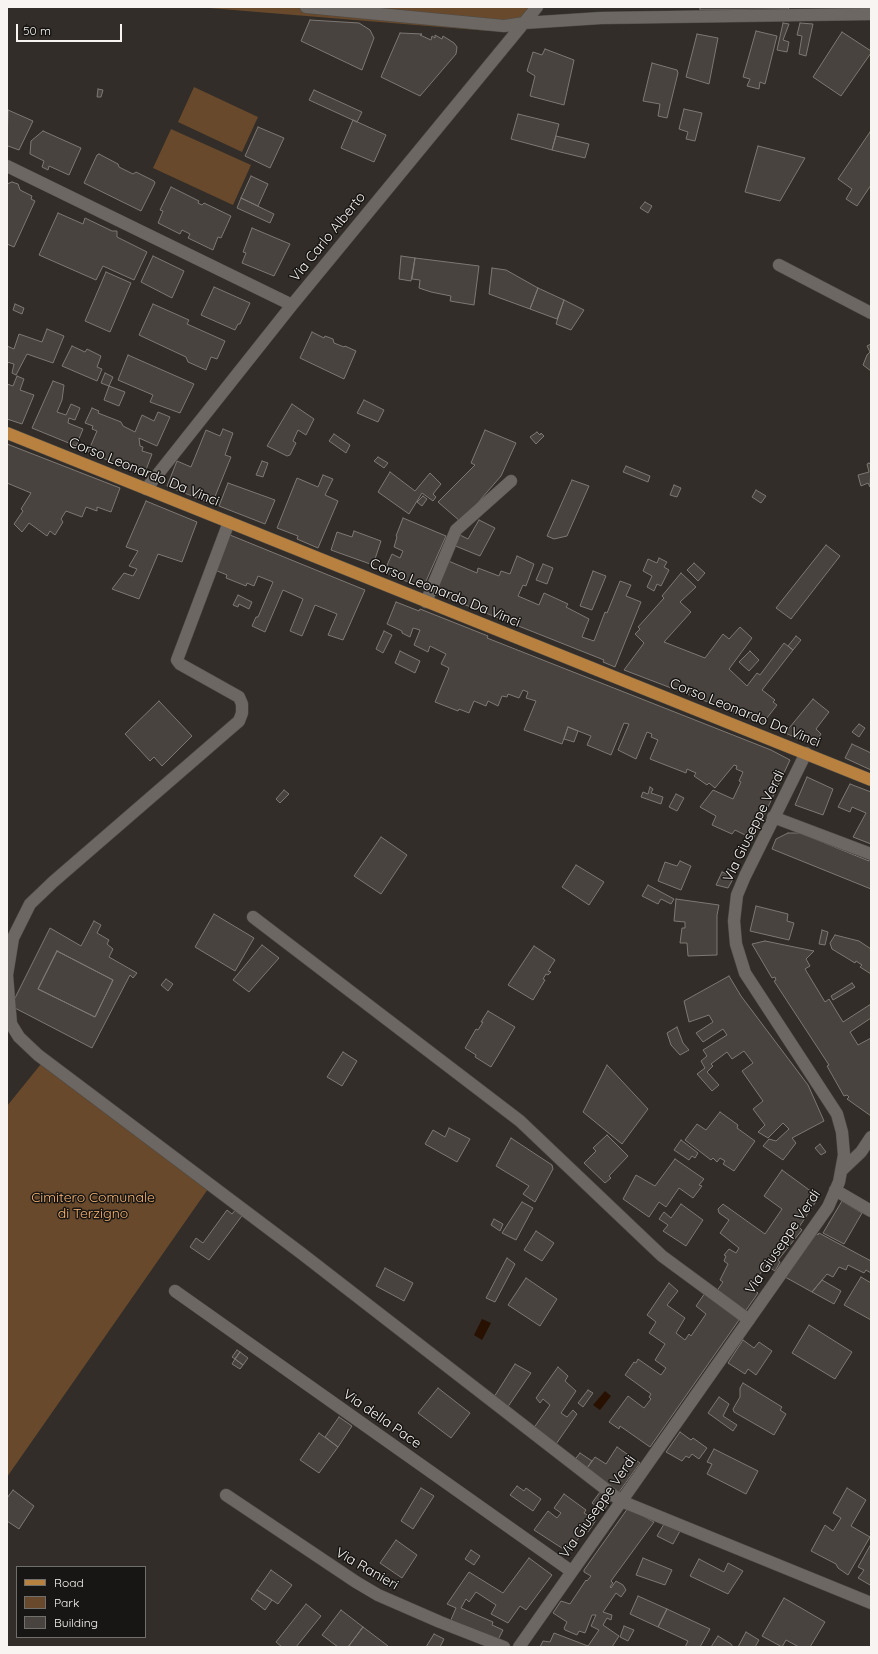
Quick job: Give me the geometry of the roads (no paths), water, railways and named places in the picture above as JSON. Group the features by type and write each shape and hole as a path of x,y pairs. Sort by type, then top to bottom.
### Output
{"main road":[{"name":"Corso Leonardo Da Vinci","path":"7,434 871,780"}],"street":[{"path":"306,7 504,26 524,22 601,18 871,14"},
{"name":"Via Carlo Alberto","path":"146,489 292,305 537,7"},
{"path":"7,166 292,305"},
{"path":"779,265 871,313"},
{"path":"426,602 456,530 511,481"},
{"path":"229,522 177,660 180,664 239,697 242,704 242,713 239,721 53,882 30,904 13,938 7,975 11,1024 19,1037 38,1054 301,1253 621,1501 871,1603"},
{"name":"Via Giuseppe Verdi","path":"519,1647 828,1208 835,1190 844,1155 842,1132 837,1114 745,973 736,944 734,921 737,895 753,858 806,753"},
{"path":"773,817 871,854"},
{"path":"253,917 520,1121 662,1256 749,1320"},
{"path":"841,1171 861,1152 871,1137"},
{"path":"835,1190 871,1211"},
{"name":"Via della Pace","path":"175,1291 572,1571"},
{"name":"Via Ranieri","path":"226,1495 356,1582 378,1595 440,1622 504,1647"}],"park label":[{"name":"Cimitero Comunale di Terzigno","path":"93,1206"}]}
